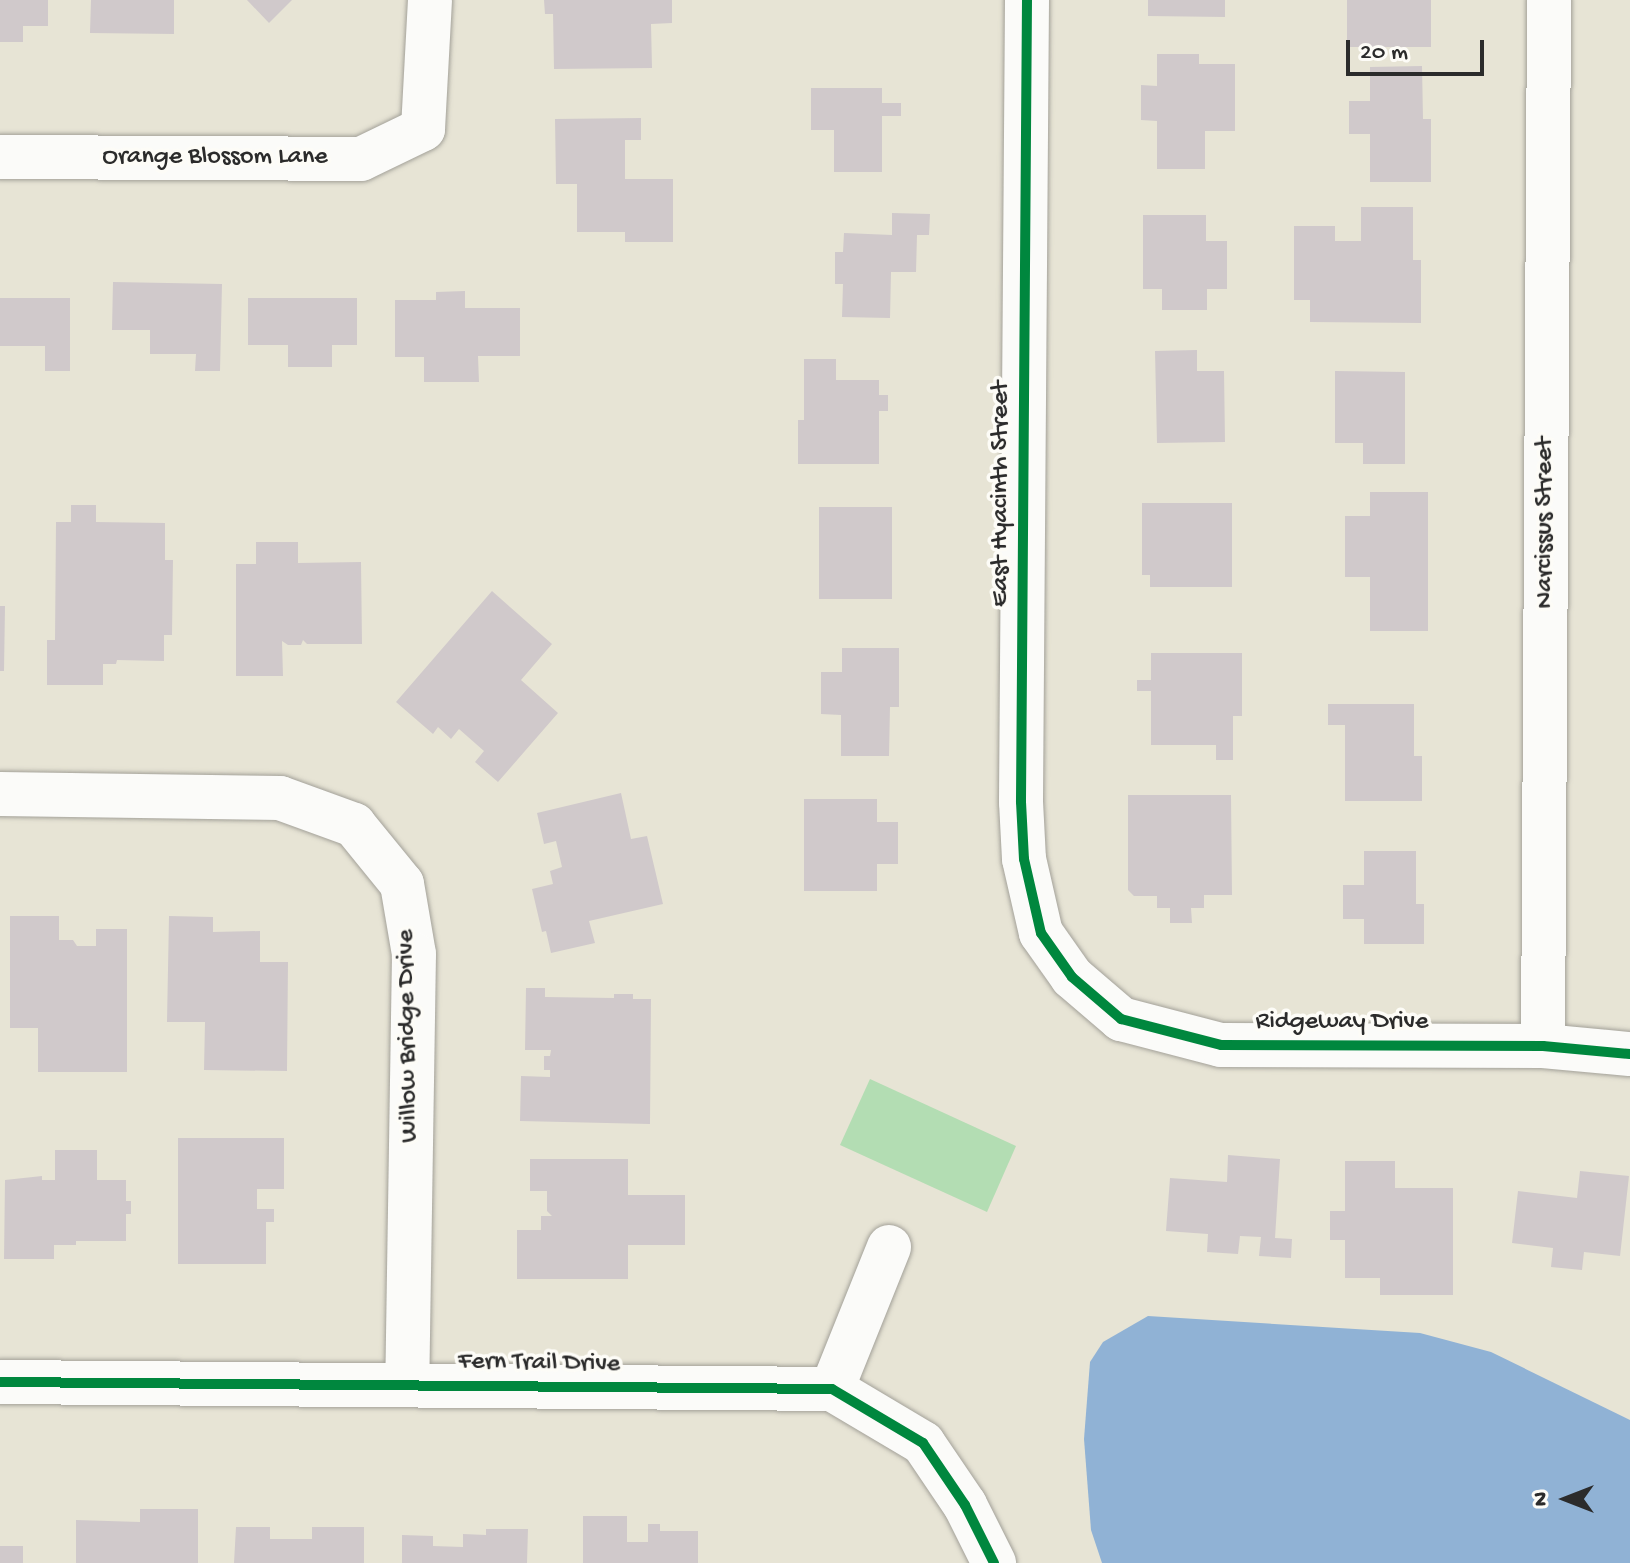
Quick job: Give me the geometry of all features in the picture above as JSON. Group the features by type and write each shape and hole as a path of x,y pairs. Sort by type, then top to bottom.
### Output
{"street":[{"name":"Orange Blossom Lane","path":"0,157 361,159 423,129 430,0"},
{"name":"East Hyacinth Street","path":"1027,0 1021,802 1024,859 1041,933 1072,977"},
{"name":"Narcissus Street","path":"1543,1046 1549,0"},
{"name":"Willow Bridge Drive","path":"0,794 280,798 354,825 402,884 414,954 407,1384"},
{"name":"Ridgeway Drive","path":"1072,977 1121,1019 1221,1045 1543,1046 1630,1054"},
{"path":"889,1247 832,1389 923,1443 965,1505 994,1563"},
{"name":"Fern Trail Drive","path":"0,1382 832,1389"}],"green space":[{"path":"870,1079 1016,1146 987,1212 840,1145"}],"water":[{"path":"1148,1316 1420,1333 1491,1352 1630,1420 1630,1563 1102,1563 1091,1530 1084,1439 1090,1362 1103,1342"}],"building":[{"path":"0,0 48,0 48,26 23,26 23,42 0,42"},
{"path":"91,0 174,0 174,34 90,33"},
{"path":"247,0 292,0 269,23"},
{"path":"544,0 672,0 672,23 651,24 652,68 554,69 553,14 545,14"},
{"path":"1148,0 1225,0 1225,17 1148,16"},
{"path":"1347,0 1431,0 1431,47 1347,47"},
{"path":"1157,54 1199,54 1199,64 1235,64 1235,131 1205,131 1205,169 1157,169 1157,121 1141,120 1141,85 1157,86"},
{"path":"1422,66 1423,119 1431,119 1431,182 1370,182 1370,134 1349,134 1349,101 1370,101 1370,67"},
{"path":"811,88 882,88 882,103 901,103 901,116 882,116 882,172 834,172 834,130 811,130"},
{"path":"641,118 641,140 625,140 625,179 673,179 673,242 625,242 625,232 577,232 577,184 556,184 555,119"},
{"path":"1361,207 1413,207 1413,260 1421,260 1421,323 1310,322 1310,300 1294,300 1294,226 1335,226 1335,241 1361,241"},
{"path":"892,213 930,214 929,235 917,235 916,272 891,272 890,318 842,317 843,284 835,284 835,252 843,252 844,233 892,235"},
{"path":"1143,215 1206,215 1206,241 1227,241 1227,289 1207,289 1207,310 1162,310 1162,289 1143,289"},
{"path":"113,282 222,284 220,371 195,371 196,354 150,354 150,330 112,330"},
{"path":"465,291 465,308 520,308 520,356 478,356 479,382 424,382 424,357 395,357 395,300 436,300 436,292"},
{"path":"0,298 70,298 70,371 45,371 45,346 0,346"},
{"path":"248,298 357,298 357,345 332,345 332,367 288,367 288,345 248,345"},
{"path":"1197,350 1197,371 1224,371 1225,442 1157,443 1155,351"},
{"path":"804,359 836,359 836,380 879,380 879,395 888,395 888,411 879,411 879,464 798,464 798,420 804,420"},
{"path":"1335,371 1405,372 1405,464 1363,464 1363,443 1335,443"},
{"path":"1370,492 1428,492 1428,631 1370,631 1370,577 1345,577 1345,516 1370,516"},
{"path":"1142,503 1232,503 1232,587 1150,587 1150,575 1142,575"},
{"path":"71,505 96,505 96,522 165,523 165,560 173,560 172,635 164,635 164,661 117,660 116,664 103,664 103,685 47,685 47,640 55,640 56,522 71,522"},
{"path":"819,507 892,507 892,599 819,599"},
{"path":"256,542 298,542 298,563 361,562 362,644 307,644 303,640 301,645 288,645 282,641 283,676 236,676 236,564 256,564"},
{"path":"492,591 552,644 521,680 558,713 498,782 475,762 484,751 459,729 451,739 438,727 433,734 396,702"},
{"path":"0,606 5,606 4,671 0,671"},
{"path":"842,648 899,648 899,707 890,707 889,756 841,756 841,715 821,714 821,672 842,672"},
{"path":"1151,653 1242,653 1242,716 1233,716 1233,760 1216,760 1216,745 1151,745 1151,691 1137,691 1137,680 1151,680"},
{"path":"1328,704 1414,704 1414,756 1422,756 1422,801 1345,801 1345,725 1328,725"},
{"path":"621,793 631,839 647,836 663,904 589,921 595,943 551,953 546,931 542,932 532,889 553,884 550,871 562,867 556,841 544,844 537,813"},
{"path":"1128,795 1231,795 1232,895 1204,895 1204,908 1191,908 1192,923 1170,923 1170,908 1157,908 1157,896 1134,896 1128,890"},
{"path":"804,799 877,799 877,822 898,822 898,864 877,864 877,891 804,891"},
{"path":"1364,851 1416,851 1416,904 1424,904 1424,944 1364,944 1364,919 1343,919 1343,885 1364,885"},
{"path":"10,916 59,916 59,940 73,940 77,946 96,946 96,929 127,929 127,1072 38,1072 38,1028 10,1028"},
{"path":"169,916 213,917 213,932 260,931 260,962 288,962 287,1071 204,1070 205,1022 167,1022"},
{"path":"526,988 545,988 545,997 614,998 614,994 633,994 633,999 651,999 650,1124 520,1121 521,1076 550,1077 550,1070 544,1070 544,1056 550,1056 551,1050 525,1050"},
{"path":"178,1138 284,1138 284,1189 257,1189 257,1209 274,1209 274,1222 266,1222 266,1264 178,1264"},
{"path":"55,1150 97,1150 97,1180 126,1180 126,1201 131,1201 131,1214 126,1214 126,1241 76,1241 76,1245 54,1245 54,1259 4,1259 5,1180 42,1176 42,1180 55,1180"},
{"path":"1228,1155 1280,1159 1275,1238 1292,1239 1291,1258 1259,1256 1261,1237 1240,1236 1238,1254 1207,1252 1208,1234 1166,1231 1170,1178 1227,1182"},
{"path":"530,1159 628,1159 628,1195 685,1195 685,1245 628,1245 628,1279 517,1279 517,1230 541,1230 541,1216 552,1216 547,1211 547,1191 530,1191"},
{"path":"1345,1161 1395,1161 1395,1188 1453,1188 1453,1295 1380,1295 1380,1278 1345,1278 1345,1240 1330,1240 1330,1211 1345,1211"},
{"path":"1580,1171 1629,1176 1620,1256 1584,1252 1582,1270 1551,1267 1553,1248 1512,1243 1518,1191 1577,1198"},
{"path":"140,1509 198,1509 198,1563 76,1563 76,1520 140,1522"},
{"path":"583,1516 627,1516 627,1542 648,1542 648,1524 660,1524 660,1531 698,1531 698,1563 583,1563"},
{"path":"236,1527 270,1527 270,1539 312,1539 312,1527 364,1527 364,1563 234,1563"},
{"path":"486,1529 528,1529 527,1563 402,1563 402,1535 433,1536 433,1546 463,1547 463,1534 486,1535"},
{"path":"0,1546 23,1546 23,1563 0,1563"}],"cycle path":[{"path":"1027,0 1021,802 1024,859 1041,933 1072,977 1121,1019 1221,1045 1543,1046 1630,1054"},
{"path":"0,1382 832,1389 923,1443 965,1505 994,1563"}]}
